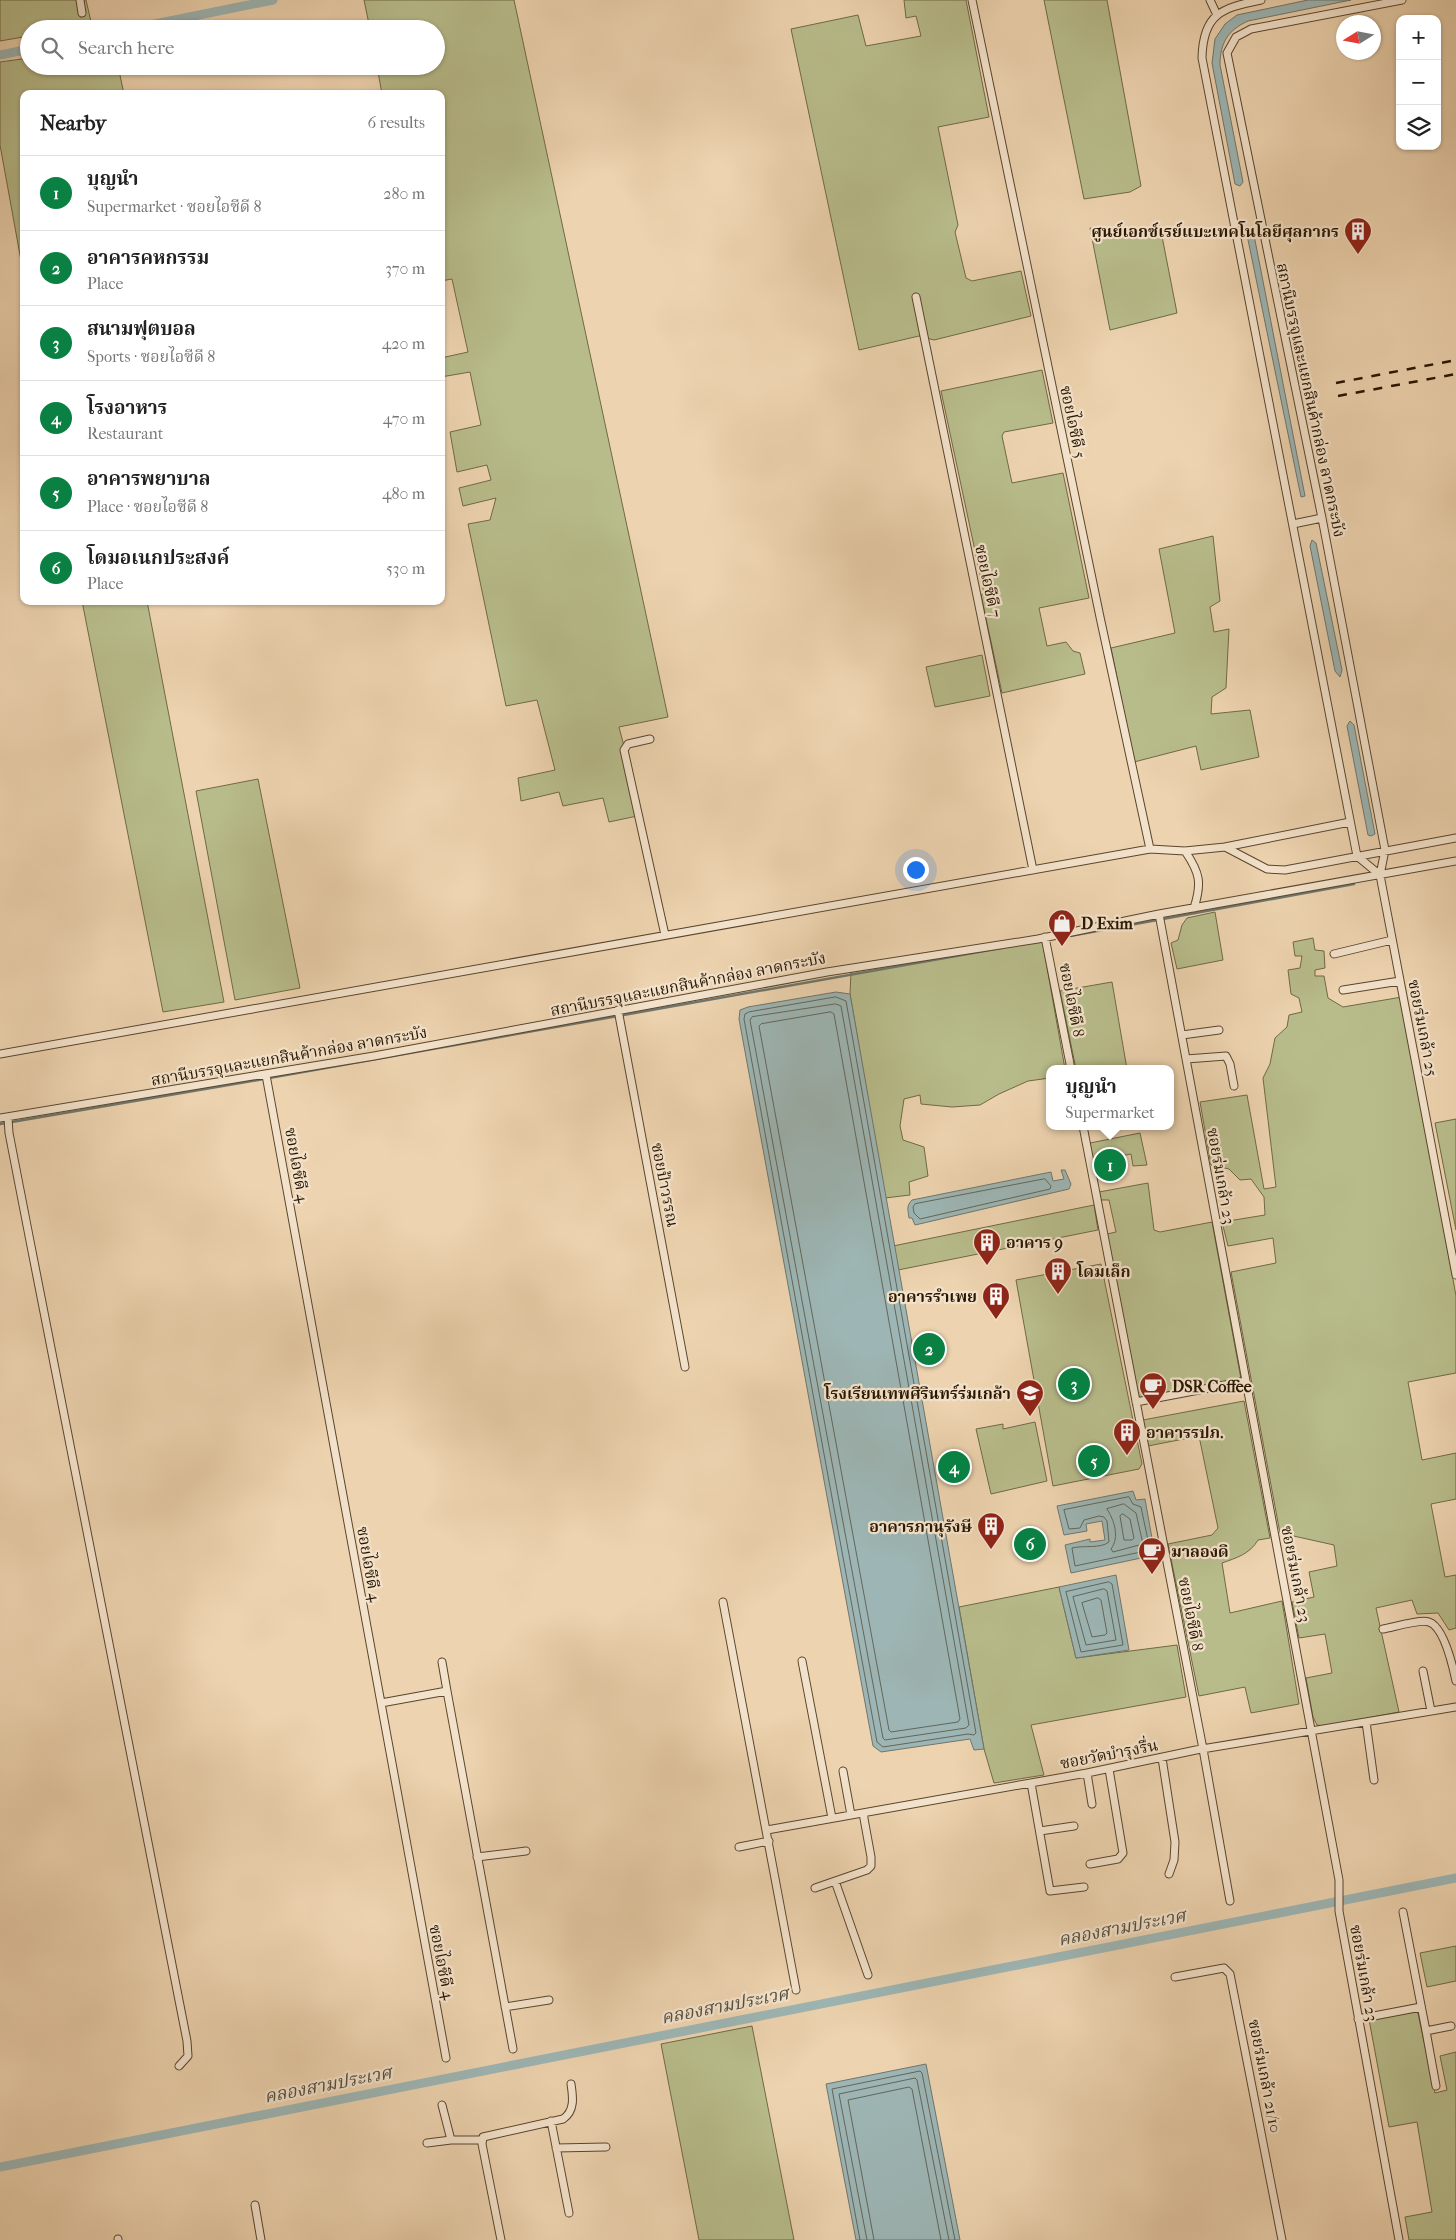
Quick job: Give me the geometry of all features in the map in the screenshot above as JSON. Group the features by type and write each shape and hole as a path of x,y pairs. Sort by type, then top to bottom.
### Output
{"street":[{"path":"80,0 82,13"},
{"name":"ซอยไอซีดี 5","path":"972,0 1150,849"},
{"path":"1210,0 1217,14"},
{"path":"1261,0 1234,5 1217,14 1204,33 1202,58 1357,856 1380,875"},
{"name":"สถานีบรรจุและแยกสินค้ากล่อง ลาดกระบัง","path":"1380,875 1385,850 1322,518 1227,53 1236,37 1251,29 1402,0"},
{"name":"ซอยไอซีดี 7","path":"916,297 1033,870"},
{"path":"1293,524 1322,518"},
{"path":"650,739 628,744 624,750 665,935"},
{"path":"0,1054 1150,849 1185,851 1224,847 1350,822"},
{"path":"1224,847 1267,869 1285,870 1456,838"},
{"path":"1185,851 1194,865 1200,884 1194,908"},
{"name":"สถานีบรรจุและแยกสินค้ากล่อง ลาดกระบัง","path":"4,1118 266,1075 514,1031 827,972 1045,940 1160,918 1194,908 1456,861"},
{"name":"ซอยร่มเกล้า 25","path":"1380,875 1456,1275"},
{"name":"ซอยร่มเกล้า 23","path":"1160,918 1339,1880 1339,1911 1399,2240"},
{"name":"ซอยไอซีดี 8","path":"1045,940 1070,1065"},
{"path":"1334,954 1392,940"},
{"path":"1343,990 1400,981"},
{"name":"ซอยป้าวรรณ","path":"618,1010 685,1367"},
{"path":"1182,1035 1219,1030"},
{"path":"1186,1059 1226,1056 1230,1064 1234,1086"},
{"name":"ซอยไอซีดี 4","path":"266,1075 446,2058"},
{"path":"4,1118 9,1133 187,2041 188,2056 179,2066"},
{"name":"ซอยไอซีดี 8","path":"1084,1130 1203,1749 1230,1901"},
{"path":"1136,1402 1246,1381"},
{"path":"723,1602 796,1990"},
{"path":"1383,1629 1423,1621 1430,1622 1447,1647 1456,1681"},
{"path":"442,1662 513,2049"},
{"path":"802,1662 832,1818"},
{"path":"1423,1671 1431,1711"},
{"path":"380,1703 447,1691"},
{"name":"ซอยวัดบำรุงรื่น","path":"766,1830 1109,1769 1203,1749 1456,1706"},
{"path":"1366,1722 1374,1780"},
{"path":"1162,1758 1176,1842 1174,1860 1169,1874"},
{"path":"1090,1864 1118,1859 1124,1853 1109,1769"},
{"path":"843,1771 851,1815"},
{"path":"1087,1773 1092,1804"},
{"path":"1031,1783 1050,1891 1084,1887"},
{"path":"815,1888 867,1870 871,1866 863,1813"},
{"path":"1040,1831 1074,1826"},
{"path":"739,1847 769,1841"},
{"path":"477,1857 526,1851"},
{"path":"835,1882 868,1975"},
{"path":"1403,1912 1436,2086"},
{"name":"ซอยร่มเกล้า 21/10","path":"1175,1977 1224,1968 1230,1974 1282,2240"},
{"path":"506,2007 549,2000"},
{"path":"1358,2019 1421,2007"},
{"path":"1426,2031 1451,2026"},
{"path":"501,2240 482,2140 486,2135 563,2119 571,2112 573,2102 571,2084"},
{"path":"442,2105 451,2140"},
{"path":"551,2122 569,2213"},
{"path":"427,2144 451,2140 482,2140"},
{"path":"556,2148 606,2147"},
{"path":"254,2205 261,2240"}],"green space":[{"path":"0,0 86,0 91,20 20,20 20,38 0,41"},
{"path":"364,0 514,0 668,717 619,727 642,815 609,822 603,798 563,806 559,792 521,801 518,778 555,770 537,700 506,706 468,524 490,520 496,498 463,506 459,488 491,480 487,465 457,472 450,432 481,425 470,372 445,376 445,357 468,352 452,279 445,280 445,90 381,90 379,75 445,75 445,20 368,20"},
{"path":"904,0 966,0 989,117 938,127 958,225 955,232 966,278 972,281 1021,271 1031,316 934,340 919,336 859,350 791,29 858,15 866,46 921,36 916,16 906,18"},
{"path":"1044,0 1107,0 1141,186 1130,192 1084,199"},
{"path":"20,59 20,75 120,75 123,90 20,90 20,255 0,145 0,62"},
{"path":"1160,226 1177,313 1110,330 1090,228 1128,232"},
{"path":"1042,370 1053,423 1004,432 1002,436 1012,483 1063,473 1089,598 1039,608 1047,646 1066,642 1073,651 1080,653 1085,674 1002,693 981,595 984,593 941,391"},
{"path":"1213,536 1220,601 1210,607 1214,632 1229,629 1226,688 1212,697 1211,714 1250,710 1259,757 1201,770 1196,746 1134,762 1111,648 1175,633 1159,549"},
{"path":"83,605 148,605 224,1002 163,1012"},
{"path":"982,655 990,696 935,707 926,667"},
{"path":"258,779 300,988 235,1000 196,791"},
{"path":"1215,912 1223,960 1177,969 1171,943 1178,940 1182,925 1187,918"},
{"path":"1313,938 1315,950 1324,951 1325,968 1315,970 1315,976 1324,976 1328,998 1343,1007 1402,997 1456,1296 1456,1373 1408,1382 1422,1460 1456,1453 1456,1499 1431,1504 1445,1577 1456,1575 1456,1628 1449,1630 1438,1613 1417,1614 1412,1600 1376,1608 1399,1712 1325,1726 1317,1725 1313,1717 1306,1678 1332,1673 1325,1634 1299,1638 1292,1602 1314,1597 1309,1572 1337,1566 1334,1545 1280,1533 1231,1272 1276,1263 1273,1238 1228,1246 1222,1222 1265,1215 1264,1197 1251,1179 1240,1180 1229,1169 1211,1165 1200,1102 1247,1095 1264,1189 1276,1187 1263,1078 1270,1064 1275,1038 1287,1027 1289,1015 1302,1012 1299,998 1291,994 1288,970 1300,968 1302,956 1295,956 1293,942"},
{"path":"1042,939 1064,1065 1046,1065 1046,1079 1028,1081 980,1105 952,1107 921,1104 920,1095 904,1099 900,1126 903,1140 924,1147 928,1176 909,1182 910,1195 885,1198 850,994 851,972"},
{"path":"1112,982 1126,1065 1075,1065 1060,991"},
{"path":"1456,1119 1456,1230 1435,1123"},
{"path":"1140,1133 1147,1165 1133,1166 1131,1154 1093,1161 1090,1143"},
{"path":"1148,1183 1154,1230 1160,1232 1212,1222 1241,1379 1138,1398 1107,1234 1116,1232 1109,1200 1100,1200 1099,1192"},
{"path":"1094,1205 1098,1230 898,1270 893,1246"},
{"path":"1101,1264 1142,1464 1139,1469 1053,1486 1016,1280"},
{"path":"1244,1401 1270,1538 1258,1540 1247,1552 1222,1563 1230,1613 1282,1601 1299,1704 1251,1713 1245,1687 1199,1696 1168,1544 1212,1535 1218,1528 1199,1436 1148,1446 1143,1420"},
{"path":"1035,1422 1047,1481 991,1494 976,1429 1003,1424 1003,1429"},
{"path":"1059,1587 1076,1658 1177,1645 1186,1697 1031,1725 1044,1775 994,1783 984,1749 959,1607"},
{"path":"1456,1946 1456,1981 1427,1987 1420,1953"},
{"path":"1416,2004 1435,2093 1447,2090 1440,2056 1456,2052 1456,2240 1409,2240 1405,2217 1432,2212 1417,2122 1389,2127 1368,2014"},
{"path":"752,2026 794,2240 699,2240 661,2044"}],"water":[{"path":"1308,0 1351,0 1248,21 1235,29 1226,38 1220,57 1220,65 1243,182 1240,186 1235,184 1212,63 1215,39 1225,24 1237,15"},
{"path":"1249,227 1253,230 1305,496 1301,497 1246,230"},
{"path":"1312,540 1316,543 1342,670 1340,677 1335,671 1310,546"},
{"path":"1350,721 1354,725 1375,834 1371,836 1368,835 1347,726"},
{"path":"836,992 850,994 984,1749 974,1750 970,1739 881,1752 873,1746 739,1019 740,1010 748,1007"},
{"path":"1061,1170 1065,1170 1071,1184 1069,1189 915,1225 912,1218 909,1218 908,1206 912,1200 1051,1172 1053,1181 1064,1179"},
{"path":"1133,1491 1136,1500 1145,1499 1155,1555 1071,1573 1065,1545 1090,1539 1090,1542 1105,1540 1102,1521 1086,1524 1087,1531 1064,1535 1057,1506"},
{"path":"1116,1575 1129,1650 1076,1658 1059,1587"},
{"path":"926,2064 960,2240 856,2240 826,2084"}],"waterway":[{"path":"174,20 273,0"},
{"path":"0,55 20,51"},
{"path":"1070,936 1354,884"},
{"path":"0,1124 1001,948"},
{"name":"คลองสามประเวศ","path":"0,2167 1456,1878"}],"railway":[{"path":"1336,383 1456,360"},
{"path":"1338,396 1456,374"}],"place":[{"name":"ศูนย์เอกซ์เรย์แบะเทคโนโลยีศุลกากร","path":"1358,255"},
{"name":"D Exim","path":"1062,947"},
{"name":"บุญนำ","path":"1110,1165"},
{"name":"อาคาร 9","path":"987,1266"},
{"name":"โดมเล็ก","path":"1058,1295"},
{"name":"อาคารรำเพย","path":"996,1320"},
{"name":"อาคารคหกรรม","path":"929,1349"},
{"name":"สนามฟุตบอล","path":"1074,1384"},
{"name":"DSR Coffee","path":"1153,1410"},
{"name":"โรงเรียนเทพศิรินทร์ร่มเกล้า","path":"1030,1417"},
{"name":"อาคารรปภ.","path":"1127,1456"},
{"name":"อาคารพยาบาล","path":"1094,1461"},
{"name":"โรงอาหาร","path":"954,1467"},
{"name":"โดมอเนกประสงค์","path":"1030,1544"},
{"name":"อาคารภานุรังษี","path":"991,1550"},
{"name":"มาลองดิ","path":"1152,1575"}]}
